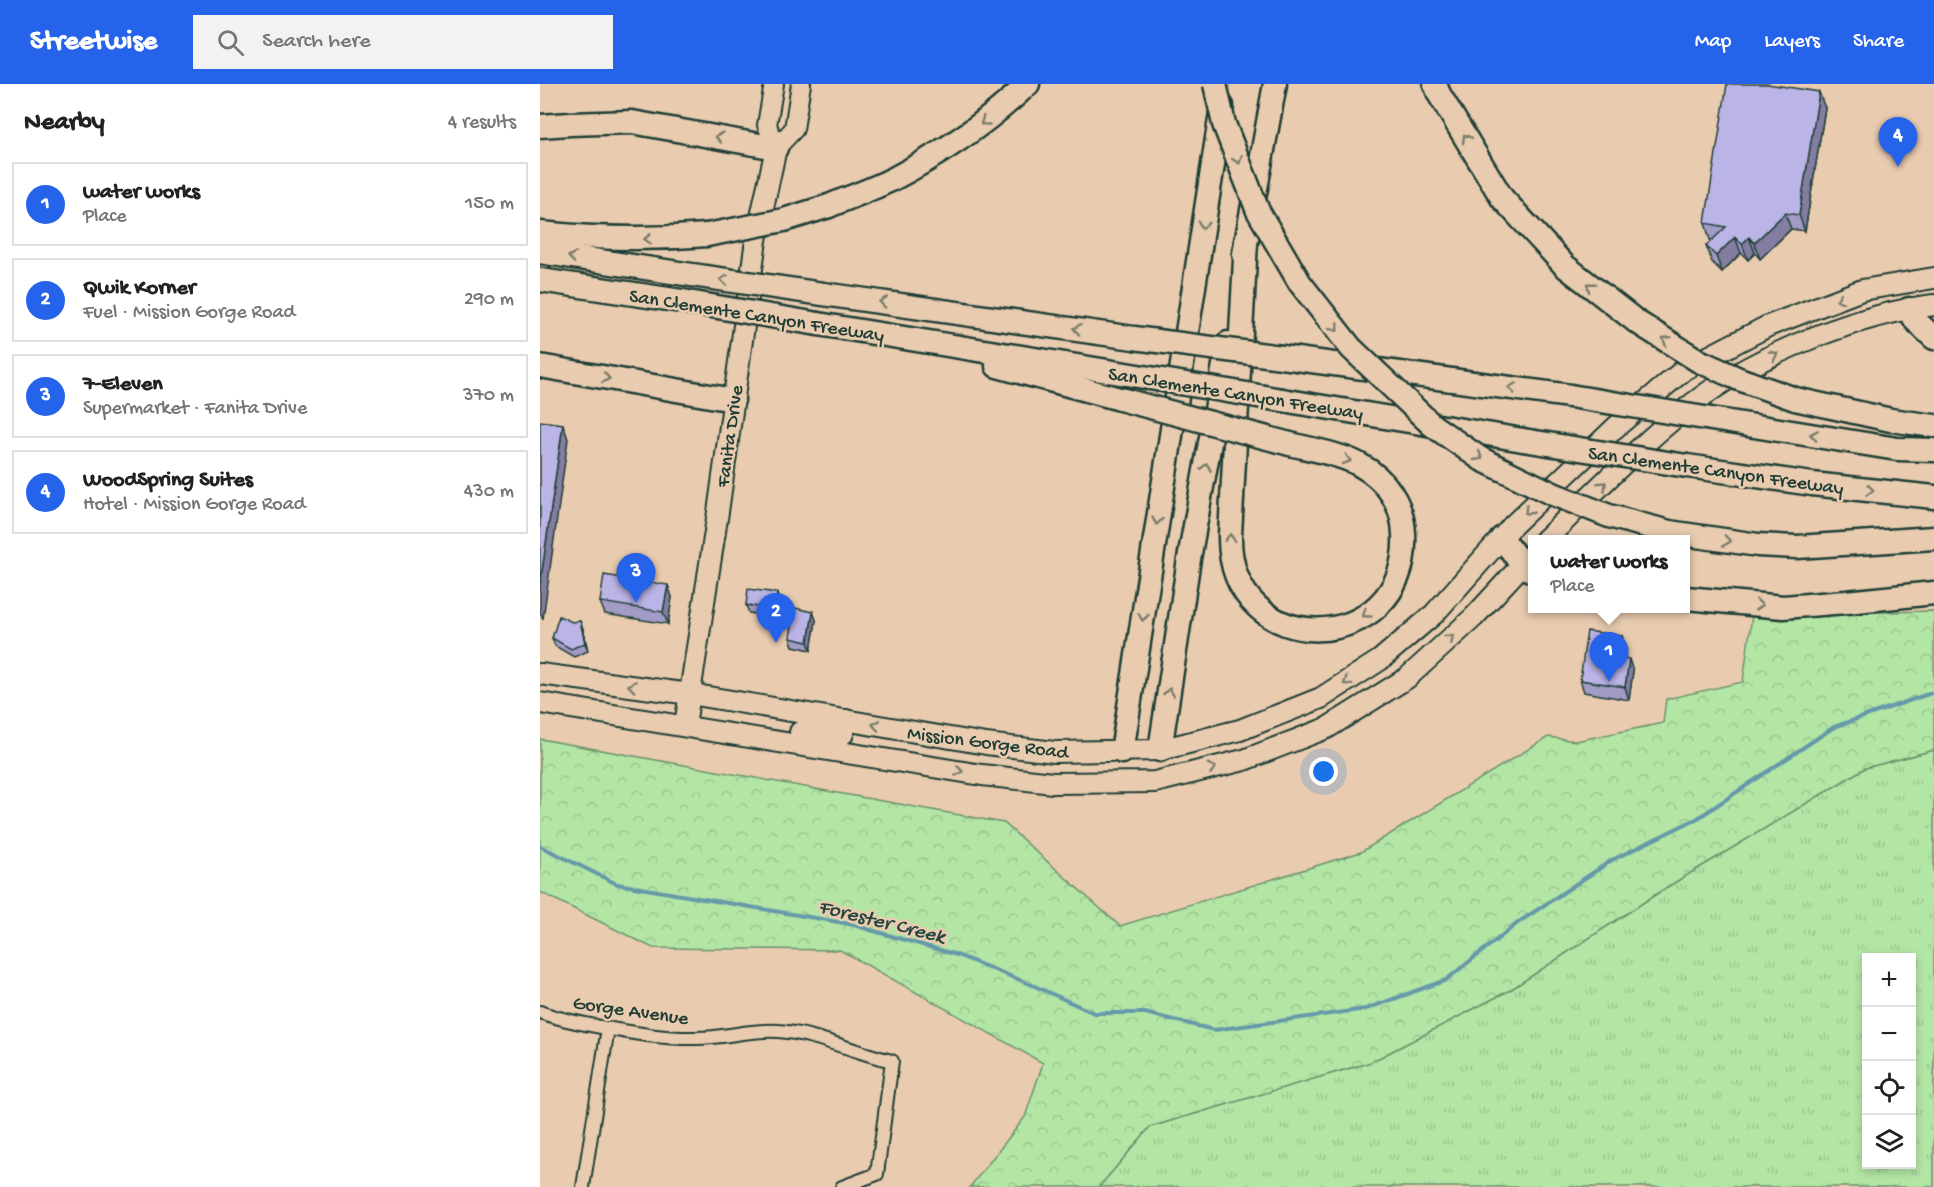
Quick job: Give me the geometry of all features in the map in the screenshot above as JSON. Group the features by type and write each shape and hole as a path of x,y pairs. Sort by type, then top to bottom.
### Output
{"highway":[{"path":"540,233 595,239 706,236 784,219 829,206 892,179 954,144 996,114 1028,84"},
{"path":"1215,84 1224,124 1258,211 1300,283 1351,348 1432,426 1481,459 1564,499 1609,516 1690,535"},
{"path":"1122,752 1225,84"},
{"path":"1160,750 1188,566 1275,84"},
{"path":"1435,84 1502,198 1565,266 1637,322 1699,361 1739,379 1795,399 1891,420 1934,426"},
{"path":"540,126 632,122 776,148"},
{"path":"880,334 1120,399 1290,444 1358,463 1380,477 1396,499 1404,523 1405,550 1399,576 1384,599 1365,616 1348,625 1323,631 1298,628 1275,619 1257,608 1243,591 1233,570 1229,554 1230,535 1246,241"},
{"name":"San Clemente Canyon Freeway","path":"540,252 693,276 1134,338 1570,396 1897,449 1934,450"},
{"name":"San Clemente Canyon Freeway","path":"540,280 688,302 1687,466 1812,484 1934,497"},
{"path":"1909,309 1916,321 1934,338"},
{"path":"540,366 733,400"},
{"path":"1690,535 1758,545 1797,547 1934,538"},
{"path":"1502,538 1528,563"},
{"path":"1690,598 1783,607 1846,603 1934,593"}],"main road":[{"name":"Fanita Drive","path":"774,84 767,125 776,148"},
{"name":"Fanita Drive","path":"685,725 756,240 776,148 794,129 801,84"},
{"name":"Mission Gorge Road","path":"540,674 690,694 986,744 1044,751 1160,750 1240,730 1321,698 1380,660 1434,614 1513,525 1623,420 1685,369 1768,326 1862,290 1934,278"},
{"path":"1897,284 1909,309"},
{"path":"1550,535 1645,444 1707,393 1775,353 1870,317 1934,305"},
{"name":"Mission Gorge Road","path":"540,703 982,775 1053,783 1155,782 1244,760 1327,728 1407,678 1528,565"},
{"path":"759,738 797,732 840,736 843,734 846,720"},
{"path":"1155,782 1160,750"},
{"path":"1117,784 1122,752"}],"street":[{"name":"Gorge Avenue","path":"540,1012 570,1021 680,1038 781,1031 892,1061 877,1174 842,1187"},
{"path":"583,1187 608,1028"}],"green space":[{"path":"1934,611 1934,750 1865,768 1664,889 1510,990 1371,1062 1150,1127 1099,1187 970,1187 1025,1117 1043,1063 840,950 653,948 540,892 540,739 1004,823 1120,926 1361,852 1548,737 1576,741 1663,723 1666,699 1743,682 1752,615"},
{"path":"1934,750 1934,1187 1099,1187 1150,1127 1371,1062 1510,990 1664,889 1865,768"}],"building":[{"path":"1727,84 1767,84 1819,92 1799,215 1785,213 1754,243 1749,237 1742,244 1735,237 1716,256 1706,246 1726,227 1705,223"},
{"path":"540,421 563,424 540,585"},
{"path":"604,575 668,585 663,612 600,602"},
{"path":"748,589 777,593 776,605 771,604 771,609 746,605"},
{"path":"795,608 813,612 808,642 790,638"},
{"path":"559,616 572,622 580,621 585,643 571,649 552,638"},
{"path":"1587,631 1622,636 1618,657 1629,659 1625,687 1580,680"}],"waterway":[{"name":"Forester Creek","path":"540,846 617,884 850,924 957,955 1094,1013 1145,1013 1214,1030 1366,1009 1446,980 1519,922 1612,860 1698,818 1834,727 1934,692"}],"place":[{"name":"WoodSpring Suites","path":"1898,167"},
{"name":"7-Eleven","path":"636,603"},
{"name":"Qwik Korner","path":"776,643"},
{"name":"water works","path":"1609,682"}]}
